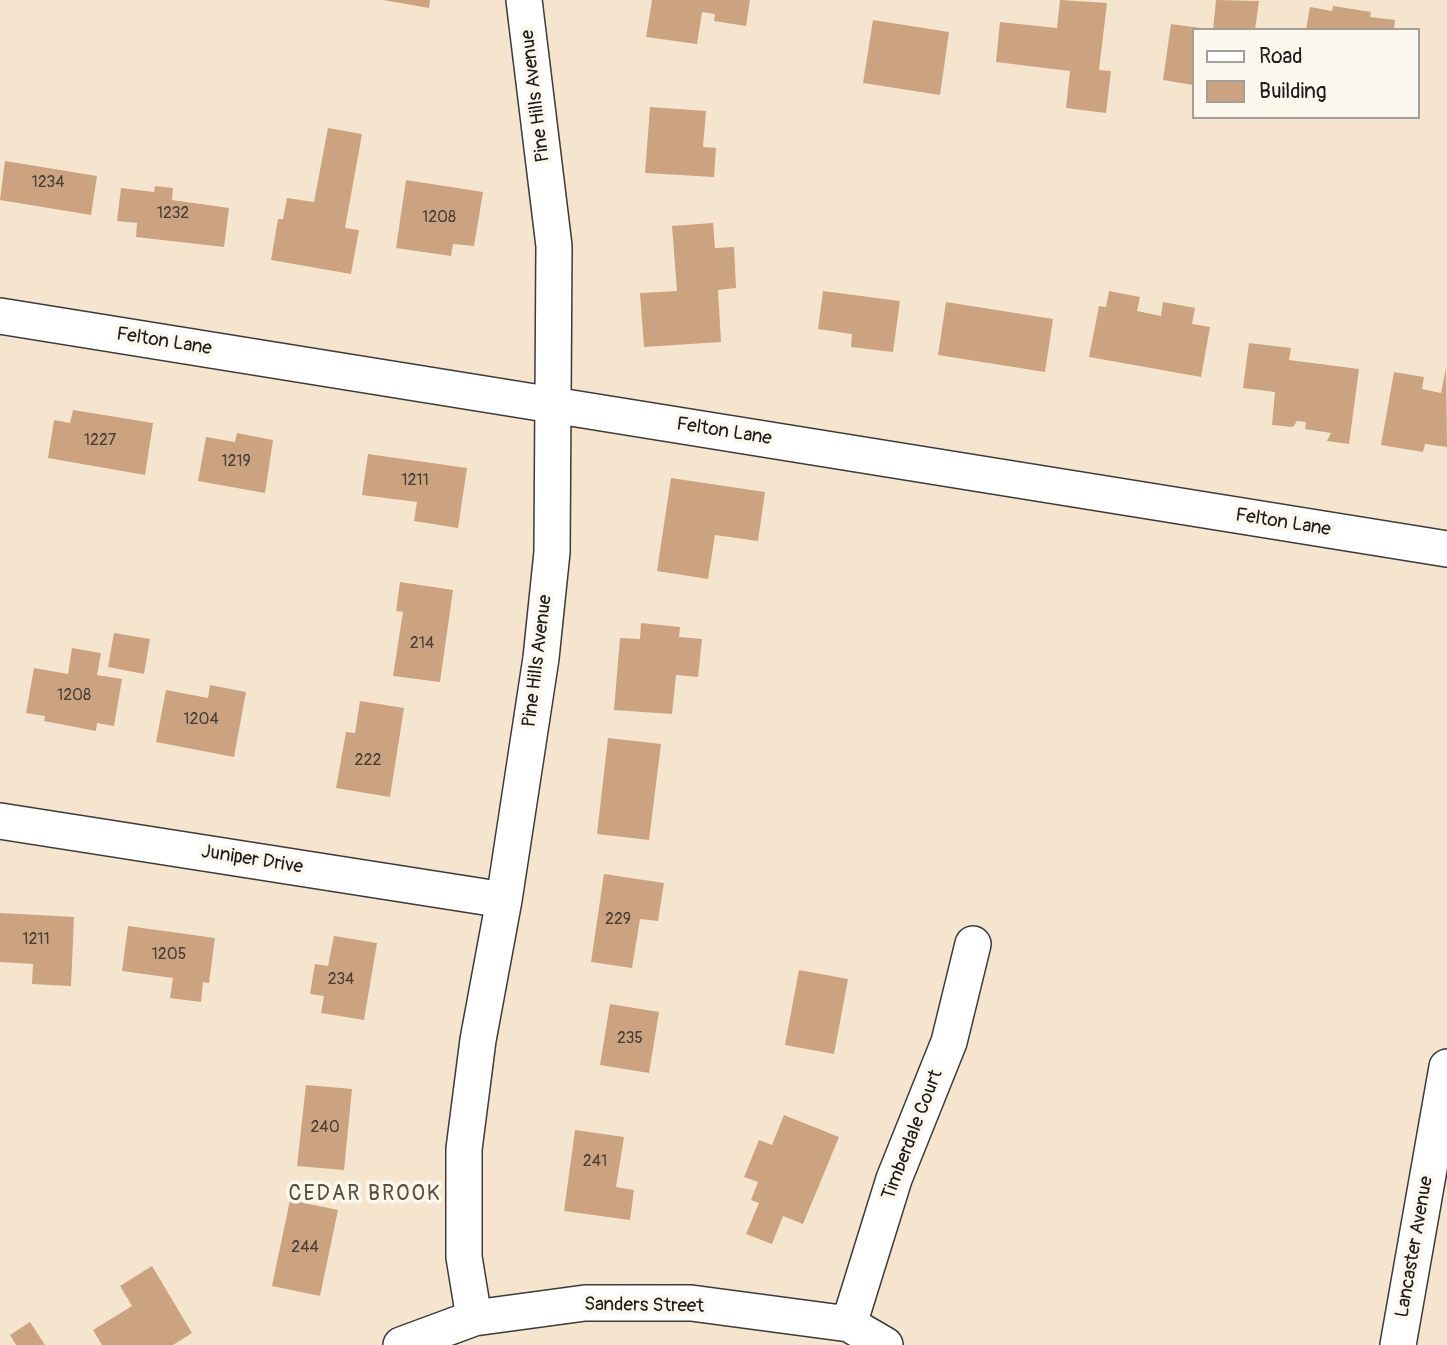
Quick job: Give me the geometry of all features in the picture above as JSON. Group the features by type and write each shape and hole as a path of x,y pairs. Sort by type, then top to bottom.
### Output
{"street":[{"name":"Pine Hills Avenue","path":"474,1318 464,1257 464,1149 478,1040 503,900 542,644 552,552 554,247 524,0"},
{"name":"Felton Lane","path":"0,316 1447,549"},
{"name":"Juniper Drive","path":"0,821 503,900"},
{"name":"Timberdale Court","path":"849,1324 894,1179 949,1042 973,944"},
{"name":"Lancaster Avenue","path":"1398,1345 1447,1067"},
{"name":"Sanders Street","path":"401,1345 474,1318 585,1304 691,1303 849,1324 885,1345"}],"building":[{"path":"383,0 430,0 429,8"},
{"path":"652,0 750,0 746,26 714,21 715,14 702,12 697,44 646,37"},
{"path":"1060,0 1107,3 1099,70 1111,71 1106,113 1066,108 1070,71 996,62 1000,22 1057,28"},
{"path":"1216,0 1259,1 1255,28 1213,28"},
{"path":"1333,6 1371,12 1370,17 1395,20 1394,28 1306,28 1310,7 1332,11"},
{"path":"873,20 949,32 940,95 863,83"},
{"path":"1171,24 1200,28 1192,28 1192,85 1163,80"},
{"path":"650,107 706,111 703,147 716,148 714,177 645,173"},
{"path":"328,128 362,134 345,228 359,230 351,274 271,260 278,219 283,219 287,198 314,202"},
{"path":"5,161 97,176 91,215 0,200"},
{"path":"406,180 483,192 474,246 453,244 451,256 396,248"},
{"path":"155,186 173,188 172,200 229,208 224,247 136,237 137,223 117,221 121,188 154,192"},
{"path":"713,223 715,248 734,247 736,288 718,290 721,342 644,347 640,293 677,291 672,226"},
{"path":"823,291 900,301 893,352 851,347 852,334 818,329"},
{"path":"1109,291 1140,297 1137,311 1161,316 1163,302 1195,308 1192,324 1210,327 1201,377 1089,357 1099,306 1106,307"},
{"path":"946,302 1053,319 1045,372 938,355"},
{"path":"1249,343 1291,348 1289,360 1359,369 1349,444 1327,441 1331,433 1305,429 1306,422 1297,421 1293,427 1272,425 1275,392 1243,388"},
{"path":"1446,368 1447,447 1425,444 1423,452 1381,445 1394,372 1424,377 1422,389 1441,393"},
{"path":"73,410 153,423 145,475 48,458 54,420 70,423"},
{"path":"237,433 273,440 265,493 198,481 206,437 235,442"},
{"path":"368,454 467,468 458,528 414,521 417,502 362,495"},
{"path":"671,478 765,492 758,541 715,535 708,579 657,571"},
{"path":"400,582 453,590 440,682 393,676 403,612 396,611"},
{"path":"641,623 680,627 679,637 702,639 698,677 676,675 672,714 614,710 620,638 640,639"},
{"path":"114,633 150,639 144,674 108,667"},
{"path":"72,648 101,653 97,675 122,679 114,726 97,723 96,731 44,721 45,716 26,713 34,668 68,674"},
{"path":"210,685 246,692 234,757 156,742 166,690 208,698"},
{"path":"360,701 404,708 390,797 336,788 346,732 355,733"},
{"path":"608,738 661,744 649,840 597,834"},
{"path":"604,874 664,883 658,921 640,919 632,968 591,962"},
{"path":"0,913 74,917 71,986 32,984 33,964 0,962"},
{"path":"128,926 215,938 209,983 203,982 201,1002 170,998 173,978 122,971"},
{"path":"334,936 377,943 364,1020 321,1013 324,996 310,994 315,964 328,966"},
{"path":"799,970 848,979 834,1054 785,1045"},
{"path":"610,1004 659,1012 649,1073 600,1065"},
{"path":"306,1085 352,1089 344,1170 297,1166"},
{"path":"784,1115 839,1137 803,1224 783,1216 772,1244 746,1234 759,1203 751,1200 758,1182 744,1177 759,1140 772,1145"},
{"path":"575,1130 624,1137 616,1187 634,1190 630,1220 564,1211"},
{"path":"290,1200 338,1210 320,1296 272,1286"},
{"path":"152,1266 192,1333 173,1345 102,1345 93,1330 132,1306 120,1286"},
{"path":"30,1322 45,1345 16,1345 10,1335"}],"district":[{"name":"CEDAR BROOK","path":"365,1195"}]}
